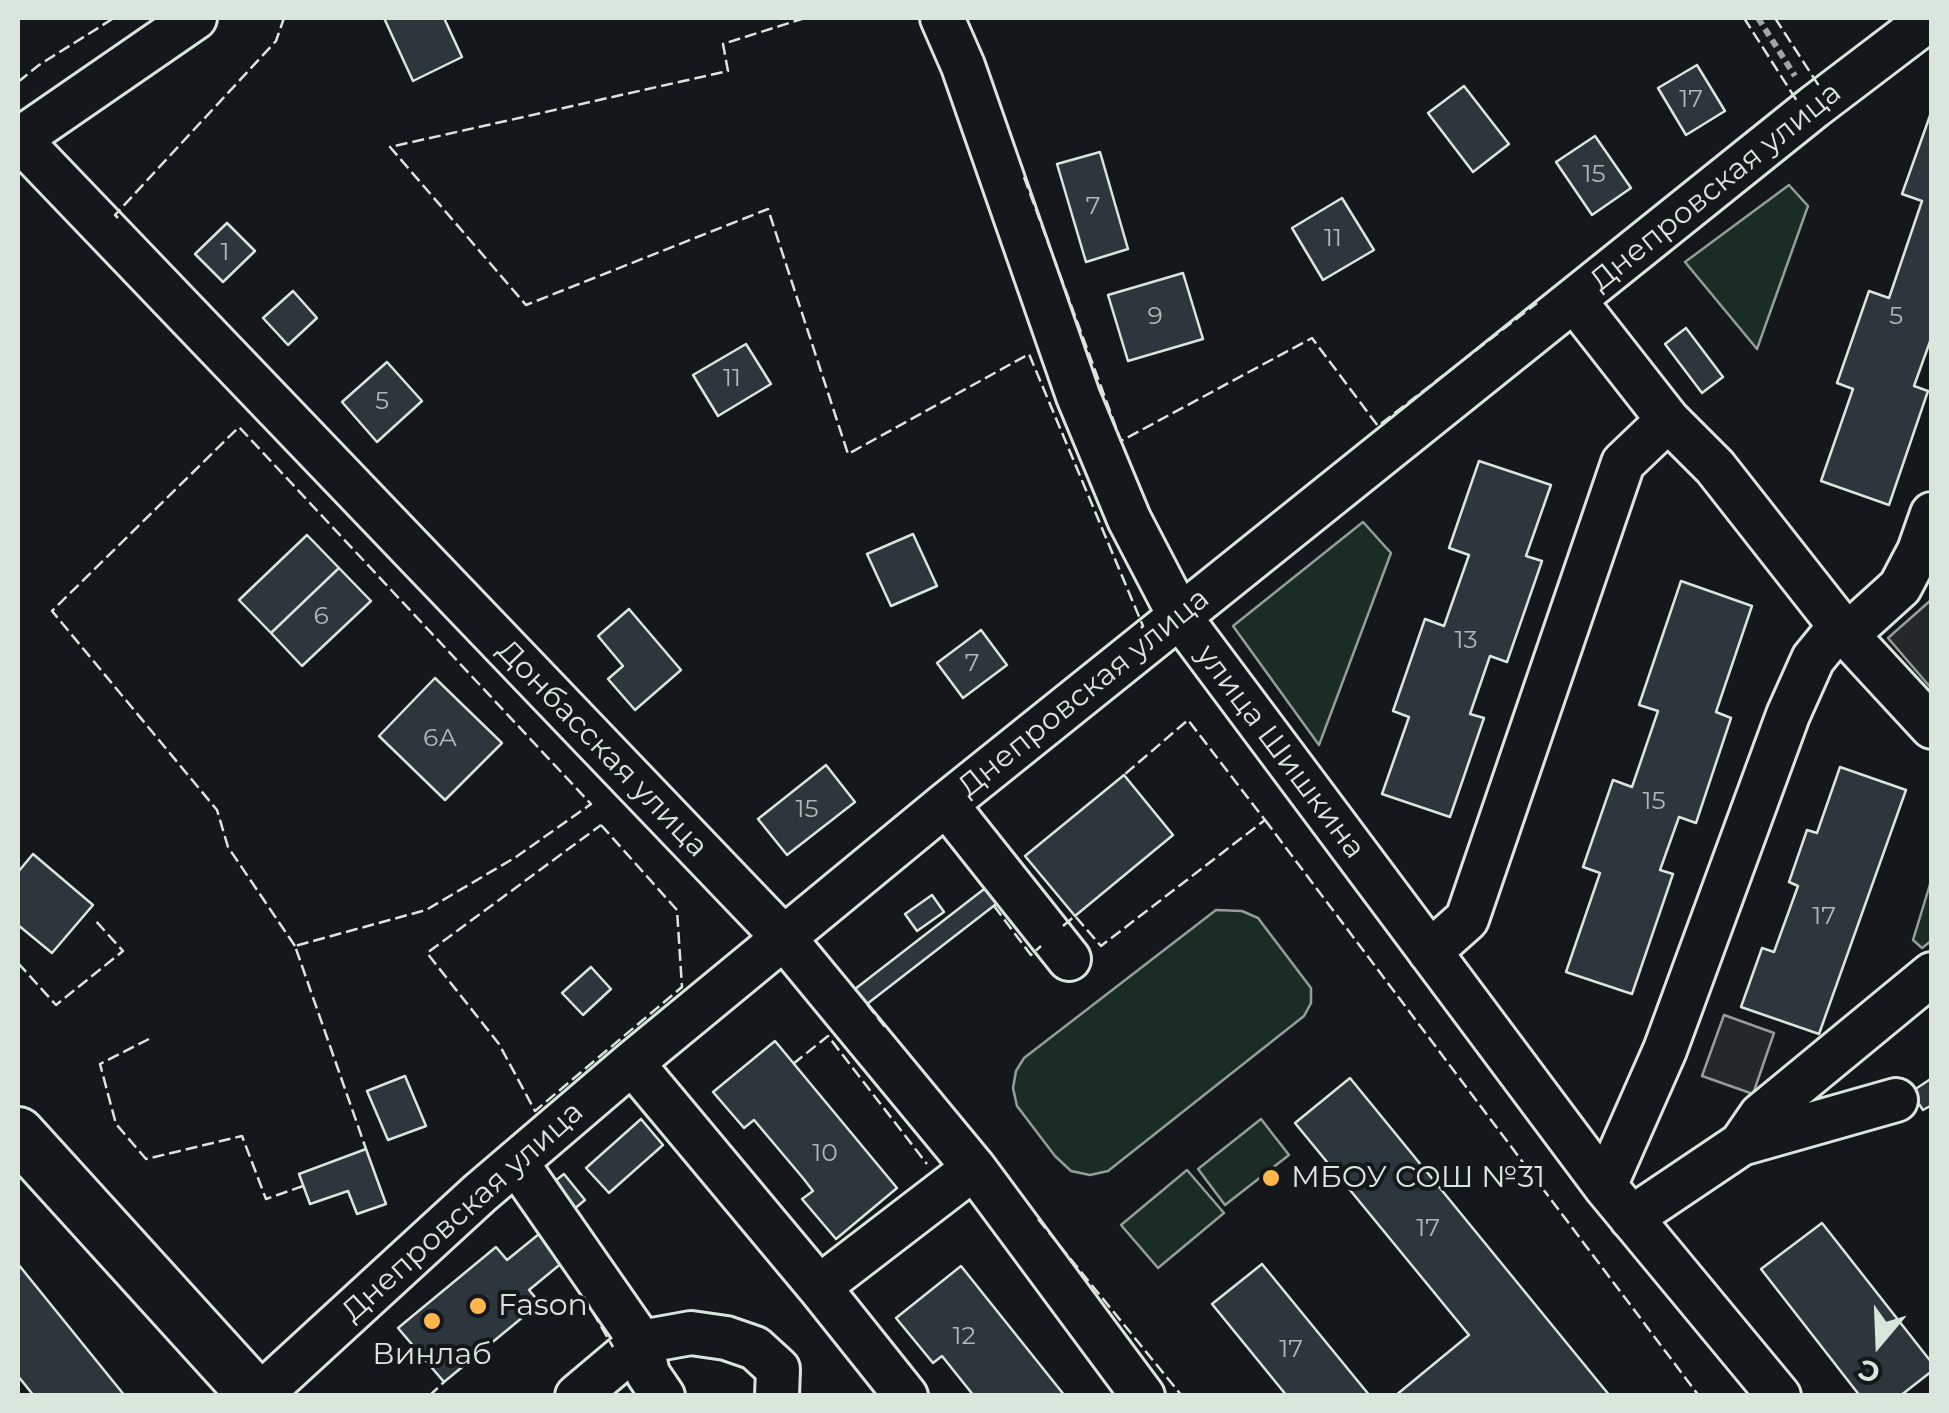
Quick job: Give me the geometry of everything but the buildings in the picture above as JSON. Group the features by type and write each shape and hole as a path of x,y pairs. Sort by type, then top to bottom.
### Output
{"main road":[{"path":"18,1134 258,1396"}],"street":[{"path":"18,140 194,18"},
{"name":"улица Шишкина","path":"942,18 963,66 1078,396 1129,519 1180,617 1618,1202 1779,1396"},
{"name":"Днепровская улица","path":"258,1396 516,1162 946,804 1814,107 1931,18"},
{"name":"Донбасская улица","path":"18,140 784,938 974,1168 1143,1396"},
{"path":"1574,300 1668,420 1715,467 1844,630 1932,727"},
{"path":"1430,952 1468,919 1624,463 1668,420"},
{"path":"1618,1202 1664,1050 1788,715 1813,659 1900,587 1932,514"},
{"path":"946,804 1069,960"},
{"path":"1741,1144 1760,1115 1932,974"},
{"path":"632,1063 906,1396"},
{"path":"1618,1202 1741,1144 1896,1100"},
{"path":"516,1162 641,1342 648,1374 663,1396"},
{"path":"819,1287 974,1168"},
{"path":"577,1396 641,1342 691,1332 755,1348 778,1369 777,1396"}],"path":[{"path":"1758,18 1814,107"}],"green space":[{"path":"1789,185 1808,206 1757,349 1685,262"},
{"path":"1363,522 1391,553 1319,745 1233,626"},
{"path":"1931,881 1931,941 1922,948 1913,940"},
{"path":"1216,910 1242,911 1258,918 1311,988 1311,1003 1304,1016 1108,1171 1090,1175 1071,1171 1017,1106 1013,1088 1016,1071 1024,1058"},
{"path":"1261,1119 1289,1155 1225,1205 1198,1169"},
{"path":"1187,1170 1224,1213 1158,1268 1121,1225"}],"shaded area":[{"path":"1931,600 1931,688 1888,638"},
{"path":"1724,1015 1774,1033 1753,1094 1702,1076"}],"fence":[{"path":"18,82 114,18"},
{"path":"118,218 115,215 276,41 284,18"},
{"path":"805,18 723,44 728,71 390,147 526,305 768,209 848,454 1029,354 1141,628"},
{"path":"1744,18 1797,101"},
{"path":"1775,18 1819,86"},
{"path":"1024,177 1121,441 1312,338 1378,426 1537,303"},
{"path":"295,946 228,847 217,810 52,611 239,427 591,804 516,857 426,910 295,946 366,1149"},
{"path":"1063,926 1075,916 1101,946 1265,820 1188,720 1124,775"},
{"path":"1265,820 1699,1396"},
{"path":"601,825 677,910 682,987 535,1111 499,1044 427,953 601,825"},
{"path":"994,906 1031,955 1041,946"},
{"path":"18,963 56,1005 123,951 94,919"},
{"path":"867,1004 885,1027"},
{"path":"793,1064 828,1036 927,1164"},
{"path":"149,1039 100,1064 116,1124 146,1159 242,1136 266,1199 303,1186"},
{"path":"1038,1219 1182,1396"},
{"path":"584,1297 613,1347"},
{"path":"429,1396 444,1382"}],"place":[{"name":"МБОУ СОШ №31","path":"1271,1178"},
{"name":"Fason","path":"478,1306"},
{"name":"Винлаб","path":"432,1321"}]}
